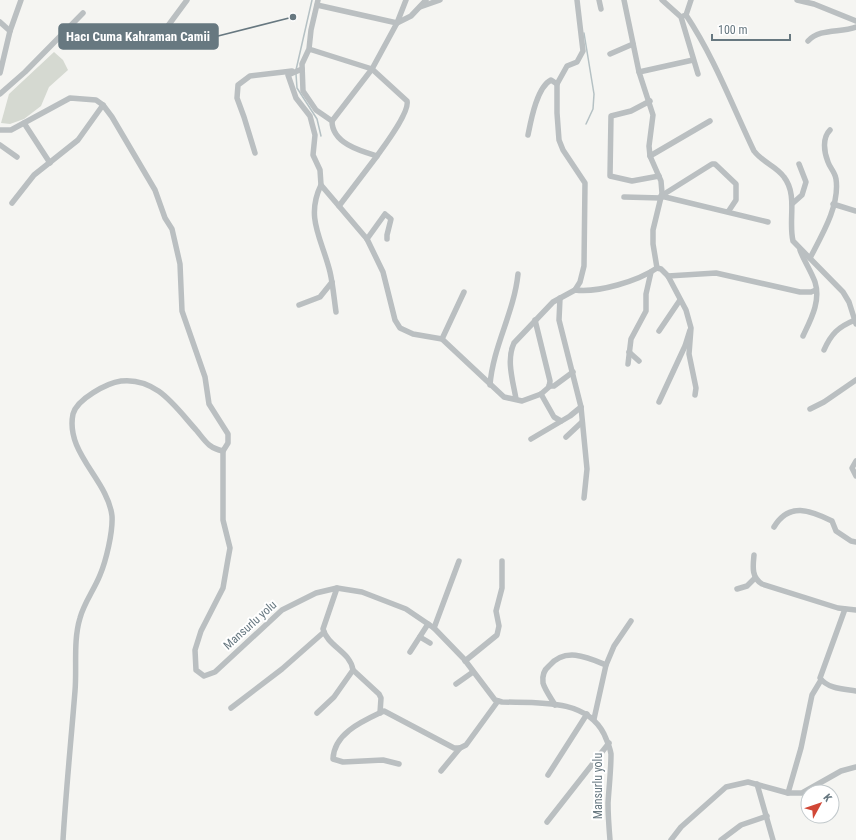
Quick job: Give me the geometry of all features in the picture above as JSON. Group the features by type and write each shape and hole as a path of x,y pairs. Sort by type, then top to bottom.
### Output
{"street":[{"path":"0,72 10,31 21,0"},
{"path":"156,42 187,0"},
{"path":"377,156 342,141 337,136 332,126 332,121 372,70 397,24 406,0"},
{"path":"332,121 316,110 303,91 299,70 309,48 318,3 397,24 411,16 426,0"},
{"path":"420,7 440,0"},
{"path":"516,399 510,360 511,350 519,336 535,320 560,298 575,290 580,282 585,261 585,183 563,150 559,140 557,84 567,66 577,62 583,52 577,0"},
{"path":"599,0 601,9"},
{"path":"624,0 640,72 653,115 649,146 650,156 661,181 661,197 653,230 653,244 657,268"},
{"path":"662,0 683,16 695,29 725,84 754,151 760,159 784,177 789,187 792,202 791,231 794,241 843,292 849,302 856,322 838,329 830,336 824,350"},
{"path":"691,0 683,16 693,60 698,74"},
{"path":"797,0 814,4 856,21"},
{"path":"0,94 30,68 83,13"},
{"path":"0,22 10,31"},
{"path":"808,41 819,33 845,30 856,27"},
{"path":"610,54 633,44"},
{"path":"309,48 372,70 405,99 408,104 402,117 377,156 339,206"},
{"path":"640,72 693,60"},
{"path":"255,153 237,98 238,85 250,76 299,70"},
{"path":"299,70 288,75 296,98 310,116 315,135 314,155 320,170 321,185 315,197 314,213 332,282 336,312"},
{"path":"528,135 537,101 547,82 551,80 557,84"},
{"path":"0,130 11,130 70,98 96,100 103,105 155,190 172,229 180,264 182,311 205,378 209,404 228,434 228,443 224,451 212,448 170,401 156,388 144,382 121,381 100,389 84,399 73,413 73,430 77,446 104,491 112,516 108,546 101,574 80,619 63,840"},
{"path":"650,101 631,111 611,116 610,176 632,181 658,176"},
{"path":"12,203 34,175 78,140 103,105"},
{"path":"650,156 710,121"},
{"path":"24,123 50,163"},
{"path":"810,258 833,204 837,187 836,176 828,161 824,140 826,134 830,130"},
{"path":"0,145 17,157"},
{"path":"661,197 714,164 736,184 736,200 728,212"},
{"path":"792,202 802,195 806,182 799,164"},
{"path":"321,185 367,239 383,272 395,320 400,328 413,334 442,339 504,397 522,400 542,394 549,386 550,376 535,320"},
{"path":"624,198 661,197 768,222"},
{"path":"833,204 856,211"},
{"path":"367,239 385,214 391,219 387,239"},
{"path":"800,248 815,283 816,290 815,311 803,336"},
{"path":"575,290 583,291 599,289 651,272 657,268"},
{"path":"657,268 661,269 668,276 686,310 691,328 689,354 696,388 695,395"},
{"path":"628,364 631,339 646,311 646,294 651,272"},
{"path":"668,276 716,273 800,292 811,292 816,290"},
{"path":"490,385 492,365 510,316 516,292 518,274"},
{"path":"299,305 320,297 332,282"},
{"path":"442,339 464,292"},
{"path":"560,298 559,320 581,407 587,469 584,498"},
{"path":"659,332 680,300"},
{"path":"659,402 691,328"},
{"path":"629,352 639,361"},
{"path":"549,386 554,386 573,372"},
{"path":"810,409 824,402 856,380"},
{"path":"542,394 554,417 561,421"},
{"path":"531,439 581,407"},
{"path":"566,437 582,422"},
{"name":"Mansurlu yolu","path":"224,451 223,514 230,548 223,588 201,631 195,650 196,670 204,676 215,672 282,610 316,593 337,588 362,592 406,609 434,628 465,661 491,696 498,701 555,704 574,708 594,719 600,726 609,743 611,754 608,803 610,840"},
{"path":"856,461 852,468 856,476"},
{"path":"774,527 779,518 787,512 813,512 832,521 836,531 851,541 856,542"},
{"path":"737,589 747,586 754,578 754,555"},
{"path":"434,628 459,561"},
{"path":"465,661 494,639 499,631 496,611 502,588 502,561"},
{"path":"754,578 762,584 845,609 856,610"},
{"path":"337,588 323,627 324,632 327,638 348,657 353,670 379,694 381,698 380,713"},
{"path":"788,793 801,748 812,695 821,680 820,675 845,609"},
{"path":"594,719 606,665 614,646 631,621"},
{"path":"410,652 428,624"},
{"path":"230,708 282,669 324,632"},
{"path":"420,636 430,643"},
{"path":"555,704 545,688 543,676 544,671 554,661 570,654 584,656 606,665"},
{"path":"317,713 334,697 353,670"},
{"path":"456,684 473,672"},
{"path":"821,680 834,687 856,691"},
{"path":"441,771 460,748 466,745 498,701"},
{"path":"398,764 382,760 342,762 333,759 334,749 353,726 384,711 454,748 460,748"},
{"path":"548,775 587,714"},
{"path":"547,822 609,743"},
{"path":"671,840 681,827 726,787 748,782 788,793 802,793 841,771 856,767"},
{"path":"757,784 773,840"},
{"path":"721,840 741,825 767,816"}],"shaded area":[{"path":"54,52 63,60 68,70 49,87 41,106 24,119 10,124 1,123 9,94"}],"waterway":[{"path":"296,70 312,0"},
{"path":"584,33 594,94 593,109 586,124"},
{"path":"296,74 297,88 317,119 321,136"}],"place":[{"name":"Hacı Cuma Kahraman Camii","path":"293,17"}]}
